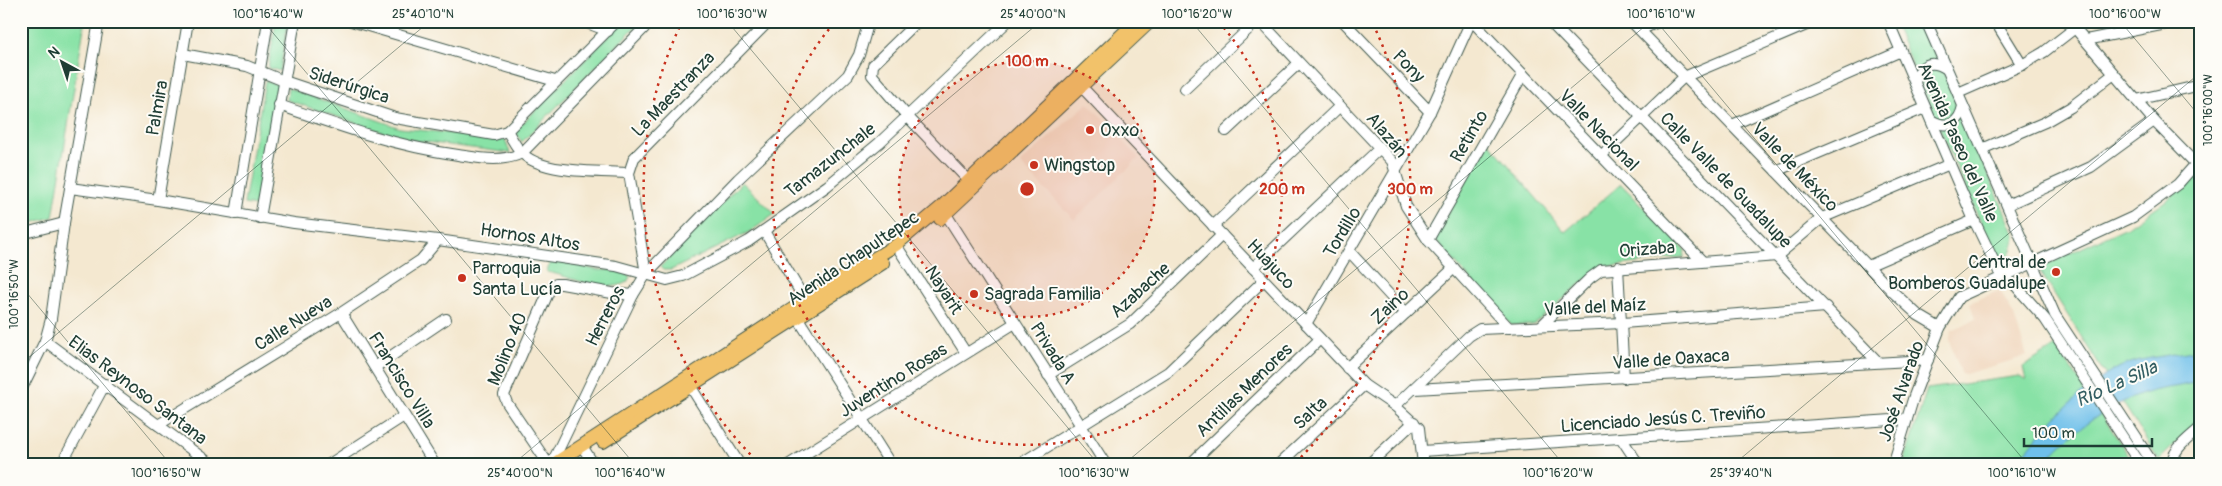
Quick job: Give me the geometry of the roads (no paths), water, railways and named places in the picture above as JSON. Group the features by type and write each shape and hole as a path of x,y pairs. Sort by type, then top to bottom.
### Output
{"main road":[{"path":"1078,83 1136,21"},
{"name":"Avenida Chapultepec","path":"567,465 584,449 898,248 944,210 1078,83 1151,21"},
{"path":"551,465 584,449"}],"street":[{"path":"21,390 46,341 51,318 64,223 99,21"},
{"name":"Palmira","path":"158,200 188,21"},
{"path":"236,214 268,21"},
{"path":"260,218 295,21"},
{"path":"351,21 555,81"},
{"path":"582,21 608,31"},
{"path":"617,21 507,130 522,153 534,162 552,167 629,173"},
{"path":"279,105 361,134 419,150 496,159 511,158 522,153 652,21"},
{"name":"La Maestranza","path":"629,173 634,158 643,148 768,21"},
{"path":"646,274 738,179 848,75 859,55 869,21"},
{"path":"918,21 876,61 871,69 874,78 908,117 972,184"},
{"name":"Tamazunchale","path":"646,274 667,280 683,276 764,231 827,186 908,117 1008,21"},
{"path":"1186,89 1258,21"},
{"name":"Alazán","path":"1258,21 1392,161 1406,206 1428,240 1509,328"},
{"name":"Pony","path":"1344,21 1430,112"},
{"name":"Tordillo","path":"1306,324 1430,112 1471,21"},
{"name":"Valle Nacional","path":"1471,21 1702,261"},
{"name":"Calle Valle de Guadalupe","path":"1549,21 1878,362"},
{"name":"Valle de México","path":"1631,21 1868,266 1918,315 1940,328"},
{"path":"1640,30 1660,21"},
{"path":"1602,156 1684,77 1816,21"},
{"name":"Avenida Paseo del Valle","path":"1888,21 1974,220 2001,276"},
{"name":"Avenida Paseo del Valle","path":"1926,21 2032,264 2080,363"},
{"path":"1995,21 2022,65"},
{"path":"2086,40 2181,21"},
{"path":"1958,93 2022,65 2044,52 2072,25 2154,121 2198,161"},
{"path":"1732,125 1900,51"},
{"name":"Siderúrgica","path":"183,54 247,66 284,81 395,118 488,134 500,134 507,130"},
{"path":"1226,131 1299,62"},
{"path":"1915,83 1919,69 1926,64 1938,63 1947,69"},
{"name":"Retinto","path":"1428,240 1523,74"},
{"path":"1982,149 2045,122 2065,111 2114,74"},
{"name":"Huajuco","path":"1078,83 1347,368 1364,385 1395,406 1414,422"},
{"path":"2136,100 2201,86"},
{"path":"1213,226 1340,106"},
{"path":"1931,120 1944,126 1952,124 1961,116 1964,106"},
{"path":"1776,171 1925,108"},
{"path":"2007,205 2091,167 2154,121"},
{"path":"1253,268 1380,148"},
{"name":"José Alvarado","path":"1893,465 1907,419 1940,328 1959,297 2001,276 2032,264 2133,217 2178,184 2198,161"},
{"path":"1777,256 1822,218 1950,164"},
{"name":"Herreros","path":"551,465 633,294 646,274 629,173"},
{"name":"Hornos Altos","path":"70,188 158,200 260,218 438,240 616,266 646,274"},
{"name":"Privada A","path":"944,210 1014,323 1106,465"},
{"path":"1868,266 1974,220"},
{"path":"21,234 64,223"},
{"path":"764,231 809,305"},
{"name":"Azabache","path":"1048,375 1130,324 1222,235"},
{"name":"Calle Nueva","path":"158,424 341,313 421,260 438,240"},
{"name":"Nayarit","path":"898,248 966,353"},
{"path":"1349,251 1406,313"},
{"name":"Orizaba","path":"1541,326 1595,273 1618,267 1777,256"},
{"path":"1618,267 1623,323 1624,378"},
{"name":"Zaino","path":"1347,368 1454,268"},
{"path":"2001,276 2015,286 2038,310 2080,363 2154,465"},
{"path":"1024,463 1168,372 1264,280"},
{"name":"Molino 40","path":"551,465 507,403 504,395 550,291 556,284 562,284 612,294 633,294"},
{"name":"Valle del Maíz","path":"1395,406 1472,333 1485,329 1623,323 1826,307"},
{"name":"Francisco Villa","path":"341,313 435,465"},
{"path":"795,313 891,465"},
{"path":"375,367 446,319"},
{"name":"Juventino Rosas","path":"788,465 1014,323"},
{"name":"Antillas Menores","path":"1189,465 1320,339"},
{"name":"Elias Reynoso Santana","path":"46,341 212,465"},
{"name":"Valle de Oaxaca","path":"1415,389 1928,360"},
{"path":"2080,363 2141,465"},
{"path":"687,383 740,465"},
{"path":"61,465 105,384"},
{"name":"Salta","path":"1278,465 1364,385"},
{"path":"328,465 404,416"},
{"name":"Licenciado Jesús C. Treviño","path":"1422,451 1907,419"},
{"path":"1368,465 1414,422 1421,432 1423,465"},
{"path":"2173,465 2174,454 2201,427"},
{"path":"1621,438 1639,465"},
{"path":"584,449 594,465"}],"water":[{"name":"Río La Silla","path":"2201,349 2201,380 2149,392 2120,403 2077,431 2043,465 2016,465 2053,420 2086,389 2103,377 2120,367 2136,361"}],"place":[{"name":"Oxxo","path":"1090,130"},
{"name":"Wingstop","path":"1034,165"},
{"name":"Central de Bomberos Guadalupe","path":"2056,272"},
{"name":"Parroquia Santa Lucía","path":"462,278"},
{"name":"Sagrada Familia","path":"974,294"}]}
